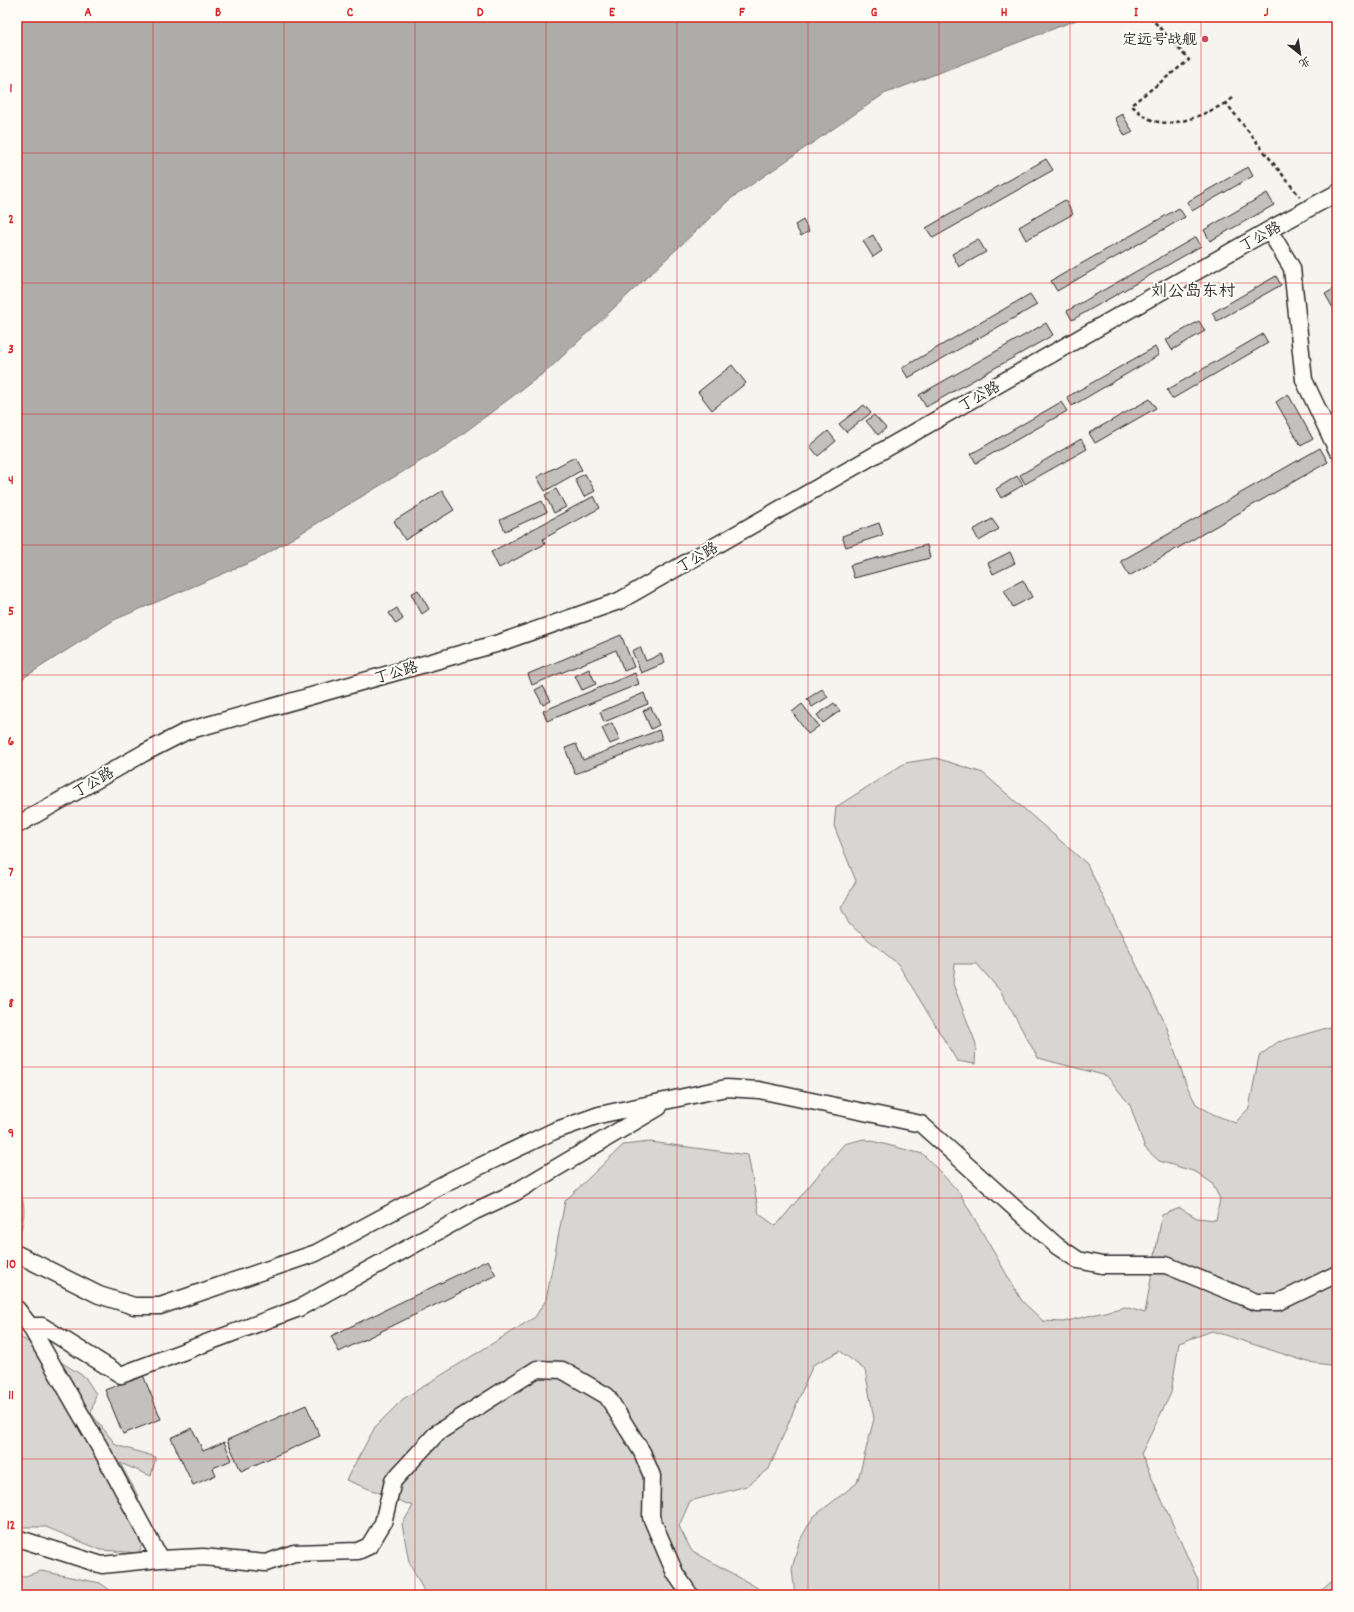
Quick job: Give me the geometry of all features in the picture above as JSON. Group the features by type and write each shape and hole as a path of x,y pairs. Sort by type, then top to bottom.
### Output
{"street":[{"name":"丁公路","path":"17,825 187,730 499,643 620,601 1269,230 1337,193"},
{"path":"1269,230 1292,268 1304,380 1337,450"},
{"path":"17,1254 98,1295 134,1306 160,1306 316,1253 451,1180 554,1131 600,1115 726,1088 758,1090 921,1124 1057,1246 1078,1260 1102,1265 1166,1265 1256,1302 1279,1302 1337,1274"},
{"path":"30,1326 42,1326 121,1375 299,1308 474,1211 514,1193 671,1100"},
{"path":"17,1309 30,1326 103,1453 160,1559"},
{"path":"17,1538 102,1565 160,1559 203,1557 266,1563 294,1553 358,1551 369,1546 383,1523 393,1481 437,1433 537,1369 562,1370 607,1396 642,1452 652,1476 651,1517 675,1573 690,1595"}],"path":[{"path":"1150,17 1189,60 1131,105 1147,118 1167,124 1199,117 1233,98"},
{"path":"1226,103 1309,209"}],"shaded area":[{"path":"17,17 1084,17 884,94 729,200 549,369 449,444 258,559 114,620 17,682"},
{"path":"936,758 983,773 1087,864 1166,1025 1186,1084 1196,1104 1213,1114 1235,1123 1249,1108 1259,1056 1278,1042 1337,1025 1337,1363 1330,1365 1308,1362 1212,1331 1179,1343 1171,1393 1141,1454 1198,1580 1198,1595 795,1595 792,1569 799,1542 813,1517 857,1483 874,1419 865,1370 840,1351 813,1365 769,1469 747,1486 690,1501 679,1526 691,1550 770,1595 426,1595 409,1562 402,1524 413,1506 346,1480 375,1427 403,1399 535,1317 546,1300 565,1201 623,1145 650,1142 748,1155 759,1214 776,1226 844,1144 864,1139 923,1154 959,1192 1022,1301 1043,1321 1063,1322 1125,1307 1145,1313 1162,1215 1180,1208 1197,1218 1216,1220 1220,1199 1212,1183 1196,1172 1159,1161 1145,1148 1130,1105 1107,1076 1038,1058 1001,992 977,964 955,964 953,984 976,1044 975,1064 957,1061 898,964 849,924 841,908 856,881 834,826 836,807 905,763"},
{"path":"17,1187 23,1202 24,1215 17,1244"},
{"path":"17,1335 85,1377 96,1394 91,1413 116,1445 156,1457 151,1476 120,1463 138,1496 145,1535 139,1553 101,1550 46,1527 17,1527"},
{"path":"41,1571 100,1583 117,1595 17,1595 17,1574 22,1577"},
{"path":"1337,1577 1337,1595 1316,1595"}],"building":[{"path":"1122,114 1133,132 1125,136 1115,118"},
{"path":"1046,159 1053,170 933,238 926,228"},
{"path":"1248,167 1253,176 1192,211 1187,202"},
{"path":"1267,193 1274,205 1210,241 1204,230"},
{"path":"1065,200 1073,214 1026,240 1019,227"},
{"path":"1179,208 1185,217 1057,291 1051,281"},
{"path":"803,220 809,231 801,236 795,225"},
{"path":"873,235 882,251 873,257 863,241"},
{"path":"1196,237 1201,246 1072,320 1067,311"},
{"path":"978,239 986,252 959,267 952,254"},
{"path":"1276,276 1281,285 1217,321 1212,313"},
{"path":"1337,287 1337,315 1325,294"},
{"path":"1030,294 1037,305 908,378 902,368"},
{"path":"1199,321 1205,331 1172,350 1166,340"},
{"path":"1046,323 1053,335 926,407 919,395"},
{"path":"1263,334 1268,343 1172,399 1167,390"},
{"path":"1155,347 1159,355 1072,406 1067,397"},
{"path":"732,365 746,383 712,410 698,392"},
{"path":"1288,394 1313,439 1301,446 1276,402"},
{"path":"1150,399 1156,408 1095,443 1089,433"},
{"path":"1061,402 1067,411 976,463 971,454"},
{"path":"864,405 871,413 846,432 839,424"},
{"path":"874,415 886,428 878,435 866,421"},
{"path":"828,431 836,441 818,456 810,446"},
{"path":"1081,439 1087,449 1025,484 1020,475"},
{"path":"1320,448 1328,462 1129,576 1121,561"},
{"path":"575,457 582,470 545,491 537,477"},
{"path":"585,474 595,491 584,497 575,479"},
{"path":"1017,476 1023,485 1001,498 996,489"},
{"path":"556,489 566,507 554,513 545,495"},
{"path":"442,491 454,510 405,540 394,521"},
{"path":"594,496 600,508 543,539 545,544 499,568 491,552"},
{"path":"542,501 547,512 505,531 500,520"},
{"path":"992,519 999,529 979,541 973,530"},
{"path":"879,523 883,535 846,547 842,536"},
{"path":"927,545 930,558 854,578 850,565"},
{"path":"1010,552 1015,563 993,574 988,563"},
{"path":"1023,580 1032,597 1013,607 1004,590"},
{"path":"418,590 429,609 422,614 411,594"},
{"path":"397,608 403,619 396,624 389,613"},
{"path":"621,635 634,667 624,671 616,650 532,685 528,674"},
{"path":"640,647 646,661 661,654 665,663 641,673 632,651"},
{"path":"589,669 596,684 582,690 575,676"},
{"path":"635,673 639,684 547,721 543,711"},
{"path":"543,686 551,701 543,705 535,690"},
{"path":"822,689 828,697 812,707 807,699"},
{"path":"644,693 648,704 604,722 600,712"},
{"path":"834,703 840,711 823,723 817,715"},
{"path":"802,704 819,726 808,734 792,712"},
{"path":"651,707 659,725 651,729 643,711"},
{"path":"612,723 620,740 610,744 602,728"},
{"path":"659,730 662,739 575,774 565,748 576,744 583,760"},
{"path":"488,1260 496,1275 339,1352 331,1336"},
{"path":"143,1375 161,1419 123,1434 105,1390"},
{"path":"306,1405 320,1436 241,1471 227,1440"},
{"path":"192,1428 203,1451 224,1442 232,1460 213,1468 216,1475 193,1485 171,1438"}],"place":[{"name":"定远号战舰","path":"1205,39"}],"district":[{"name":"刘公岛东村","path":"1193,290"}]}
